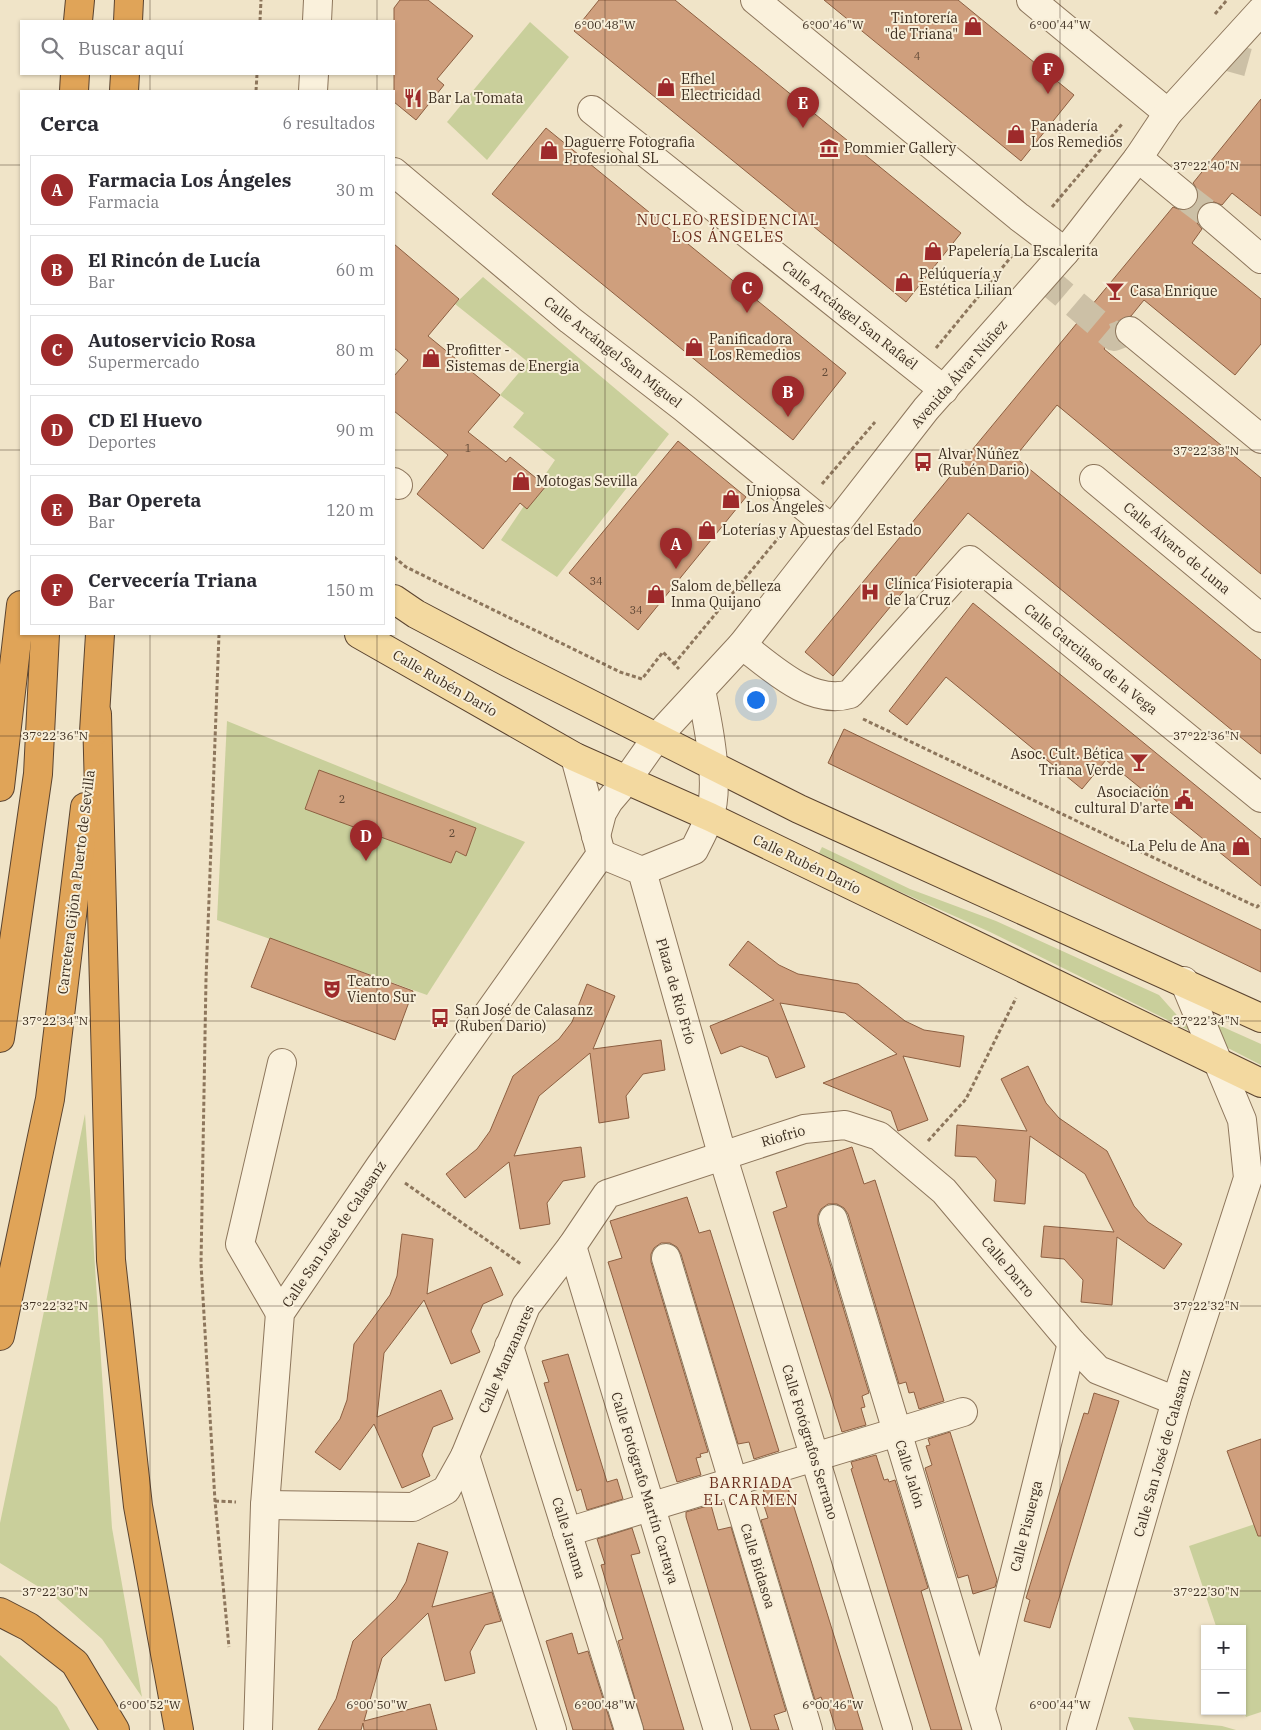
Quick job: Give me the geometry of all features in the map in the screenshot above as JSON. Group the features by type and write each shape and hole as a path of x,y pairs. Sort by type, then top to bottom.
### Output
{"highway":[{"path":"78,20 80,0"},
{"path":"128,20 129,0"},
{"path":"74,90 75,75"},
{"path":"124,90 125,75"},
{"path":"0,787 20,614"},
{"path":"0,1038 38,774 45,635"},
{"name":"Carretera Gijón a Puerto de Sevilla","path":"0,1336 50,1099 97,714 100,635"},
{"path":"97,714 111,1260 138,1506 179,1730"},
{"path":"0,1612 29,1627 74,1663 115,1730"}],"main road":[{"path":"395,600 416,614 500,658 799,809 1184,981 1261,1018"},
{"name":"Calle Rubén Darío","path":"360,635 575,757 710,817 1261,1083"}],"street":[{"path":"317,20 318,0"},
{"path":"755,0 1026,224 1065,252"},
{"path":"1031,0 1168,113"},
{"name":"Avenida Álvar Núñez","path":"657,737 742,645 944,390 1065,252 1138,158 1168,113 1261,11"},
{"path":"313,90 314,75"},
{"name":"Calle Arcángel San Rafaél","path":"592,110 944,390"},
{"path":"1138,158 1183,195"},
{"name":"Calle Arcángel San Miguel","path":"395,173 570,320 684,408 832,530"},
{"path":"1212,217 1261,259"},
{"path":"1130,331 1261,439"},
{"name":"Calle Álvaro de Luna","path":"1094,479 1261,618"},
{"name":"Calle Garcilaso de la Vega","path":"838,697 850,694 859,685 970,560 1261,798"},
{"path":"742,645 774,670 801,687 818,694 838,697"},
{"path":"575,757 598,845 642,871 694,850 710,817 713,796 709,725 701,690"},
{"name":"Calle San José de Calasanz","path":"258,1730 265,1504 280,1313 598,845 602,813 657,737"},
{"name":"Plaza de Río Frío","path":"642,871 722,1154"},
{"path":"1184,981 1242,1120 1254,1172"},
{"path":"280,1313 240,1244 282,1064"},
{"name":"Riofrio","path":"607,1194 722,1154 804,1129 845,1125"},
{"name":"Calle Darro","path":"845,1125 879,1136 944,1191 1072,1343 1098,1370 1176,1401"},
{"name":"Calle Fotógrafos Serrano","path":"722,1154 898,1730"},
{"name":"Calle San José de Calasanz","path":"1082,1730 1176,1401 1254,1172"},
{"name":"Calle Manzanares","path":"265,1504 412,1506 446,1490 465,1456 526,1306 572,1246 607,1194"},
{"name":"Calle Jalón","path":"832,1218 984,1720"},
{"name":"Calle Fotógrafo Martín Cartaya","path":"572,1246 718,1730"},
{"name":"Calle Bidasoa","path":"666,1258 808,1730"},
{"name":"Calle Pisuerga","path":"984,1720 1072,1343"},
{"name":"Calle Jarama","path":"509,1346 629,1730"},
{"path":"567,1532 963,1412"},
{"path":"465,1456 552,1730"}],"path":[{"path":"260,20 261,0"},
{"path":"256,90 257,75"},
{"path":"1049,211 1126,120"},
{"path":"930,355 1017,250"},
{"path":"819,487 881,415"},
{"path":"674,664 788,526"},
{"path":"395,558 406,567 620,672 642,680 663,652 701,690"},
{"path":"219,635 206,979 201,1264 215,1501 229,1654"},
{"path":"838,697 854,714 1257,907 1261,903"},
{"path":"910,1162 966,1099 1029,972"},
{"path":"380,1166 546,1281"}],"green space":[{"path":"530,22 569,57 487,160 447,122"},
{"path":"483,277 669,434 557,577 501,540 555,460 513,427 524,413 500,395 528,362 455,304"},
{"path":"227,721 525,842 427,995 217,920"},
{"path":"822,847 910,889 996,921 1159,995 1192,1032 990,932 818,855"},
{"path":"1214,1023 1261,1044 1261,1065 1226,1047"},
{"path":"85,1114 112,1528 142,1697 102,1639 55,1597 0,1563 0,1523"},
{"path":"1261,1522 1261,1712 1246,1717 1245,1715 1246,1625 1216,1625 1189,1546"},
{"path":"0,1655 57,1707 70,1730 0,1730"},
{"path":"1128,1717 1222,1726 1236,1730 1134,1730"}],"building":[{"path":"400,0 428,0 473,36 437,79 444,85 416,120 395,103 394,8"},
{"path":"599,0 675,0 961,233 906,302 574,31"},
{"path":"824,0 958,0 1074,95 1021,161"},
{"path":"1261,99 1261,216 1232,193 1222,205 1206,202 1200,207 1197,215 1197,223 1202,229 1192,243 1261,299 1261,344 1235,375 1144,300 1131,316 1118,321 1115,335 1104,349 1261,478 1261,574 1057,405 1015,457 1261,660 1261,754 968,513 833,676 805,652 1173,207 1181,210 1189,209 1195,205 1198,197 1197,189 1193,183"},
{"path":"546,128 846,373 793,440 492,194"},
{"path":"395,245 459,299 428,336 500,395 468,432 506,462 510,457 546,486 527,509 520,503 483,549 417,494 448,455 395,412 395,375 408,360 395,349"},
{"path":"678,441 746,497 638,630 569,573"},
{"path":"973,603 1261,839 1261,886 1106,760 1082,789 946,677 907,725 889,711"},
{"path":"844,729 1261,930 1261,972 828,763"},
{"path":"319,770 476,828 466,856 456,851 451,863 305,809"},
{"name":"Teatro Viento Sur","path":"270,938 413,991 395,1040 251,987"},
{"path":"748,941 779,965 798,974 858,984 905,1021 924,1030 964,1036 960,1067 903,1056 928,1120 898,1131 891,1111 823,1083 897,1054 845,1013 780,1003 805,1067 776,1078 768,1057 741,1046 721,1054 710,1026 774,1000 729,965"},
{"path":"587,984 615,996 593,1049 661,1040 665,1070 643,1074 626,1096 629,1118 599,1123 590,1053 539,1096 514,1156 581,1147 585,1177 563,1181 547,1203 550,1224 520,1229 509,1162 465,1198 446,1174 477,1149 490,1131 513,1076 559,1039 572,1022"},
{"path":"1028,1066 1046,1103 1059,1118 1107,1151 1134,1206 1148,1222 1182,1244 1164,1269 1117,1237 1112,1305 1081,1302 1083,1280 1064,1259 1041,1257 1044,1226 1114,1232 1085,1174 1030,1136 1025,1204 994,1201 996,1180 976,1157 955,1156 957,1125 1027,1131 1001,1079"},
{"path":"852,1147 864,1184 875,1180 944,1401 919,1409 914,1392 909,1393 906,1382 899,1384 848,1214 844,1208 837,1204 828,1204 821,1209 818,1215 818,1224 869,1393 862,1396 865,1407 861,1408 866,1425 842,1432 773,1212 787,1207 776,1172"},
{"path":"687,1197 699,1233 710,1230 779,1451 754,1459 749,1442 738,1444 681,1254 677,1247 670,1243 661,1243 654,1248 651,1254 651,1262 708,1452 700,1454 701,1457 696,1458 701,1475 677,1482 608,1262 622,1258 610,1221"},
{"path":"402,1234 433,1239 427,1294 491,1267 503,1295 483,1304 471,1331 480,1352 451,1364 424,1300 384,1353 377,1417 441,1390 453,1419 433,1427 422,1455 430,1476 402,1488 374,1424 340,1470 315,1452 340,1419 347,1400 354,1344 390,1295 397,1276"},
{"path":"568,1354 607,1482 617,1479 623,1499 587,1510 581,1489 577,1491 544,1383 549,1382 542,1361"},
{"path":"1094,1393 1119,1401 1050,1628 1024,1621 1030,1600 1026,1598 1084,1413 1088,1414"},
{"path":"950,1432 997,1580 995,1587 973,1594 968,1575 958,1578 925,1468 932,1465 926,1446 930,1445 928,1439"},
{"path":"1261,1439 1261,1536 1258,1536 1227,1451"},
{"path":"876,1455 884,1480 888,1479 889,1482 895,1480 928,1588 921,1591 962,1730 931,1730 851,1469 853,1468 851,1462"},
{"path":"786,1482 863,1730 836,1730 827,1701 823,1702 821,1697 815,1700 761,1520 768,1518 761,1496 765,1495 763,1489"},
{"path":"711,1505 718,1530 731,1527 786,1711 774,1715 779,1730 751,1730 686,1517 686,1512"},
{"path":"632,1528 640,1553 631,1555 684,1730 644,1730 618,1641 623,1639 601,1565 605,1564 597,1539"},
{"path":"418,1543 448,1552 432,1607 492,1592 501,1621 485,1625 470,1652 475,1673 445,1681 428,1613 382,1658 364,1721 430,1704 437,1730 364,1730 363,1723 361,1730 318,1730 336,1699 353,1641 396,1599 406,1582"},
{"path":"572,1633 578,1654 588,1651 613,1730 573,1730 546,1641"}],"tunnel":[{"path":"1221,55 1261,66"},
{"path":"1183,195 1212,217"},
{"path":"1043,277 1114,337 1130,331"}],"place":[{"name":"Tintorería \"de Triana\"","path":"973,26"},
{"name":"Efhel Electricidad","path":"666,87"},
{"name":"Cervecería Triana","path":"1048,94"},
{"name":"Bar La Tomata","path":"413,98"},
{"name":"Bar Opereta","path":"803,128"},
{"name":"Panadería Los Remedios","path":"1016,134"},
{"name":"Pommier Gallery","path":"829,148"},
{"name":"Daguerre Fotografia Profesional SL","path":"549,150"},
{"name":"Papelería La Escalerita","path":"933,251"},
{"name":"Pelúquería y Estética Lilian","path":"904,282"},
{"name":"Casa Enrique","path":"1115,291"},
{"name":"Autoservicio Rosa","path":"747,313"},
{"name":"Panificadora Los Remedios","path":"694,347"},
{"name":"Profitter - Sistemas de Energia","path":"431,358"},
{"name":"El Rincón de Lucía","path":"788,417"},
{"name":"Alvar Núñez (Rubén Dario)","path":"923,462"},
{"name":"Motogas Sevilla","path":"521,481"},
{"name":"Uniopsa Los Ángeles","path":"731,499"},
{"name":"Loterías y Apuestas del Estado","path":"707,530"},
{"name":"Farmacia Los Ángeles","path":"676,569"},
{"name":"Clínica Fisioterapia de la Cruz","path":"870,592"},
{"name":"Salom de belleza Inma Quijano","path":"656,594"},
{"name":"Asoc. Cult. Bética Triana Verde","path":"1139,762"},
{"name":"Asociación cultural D'arte","path":"1184,800"},
{"name":"La Pelu de Ana","path":"1241,846"},
{"name":"CD El Huevo","path":"366,861"},
{"name":"Teatro Viento Sur","path":"332,989"},
{"name":"San José de Calasanz (Ruben Dario)","path":"440,1018"}],"district":[{"name":"NUCLEO RESIDENCIAL LOS ÁNGELES","path":"728,228"},
{"name":"BARRIADA EL CARMEN","path":"751,1492"}]}
